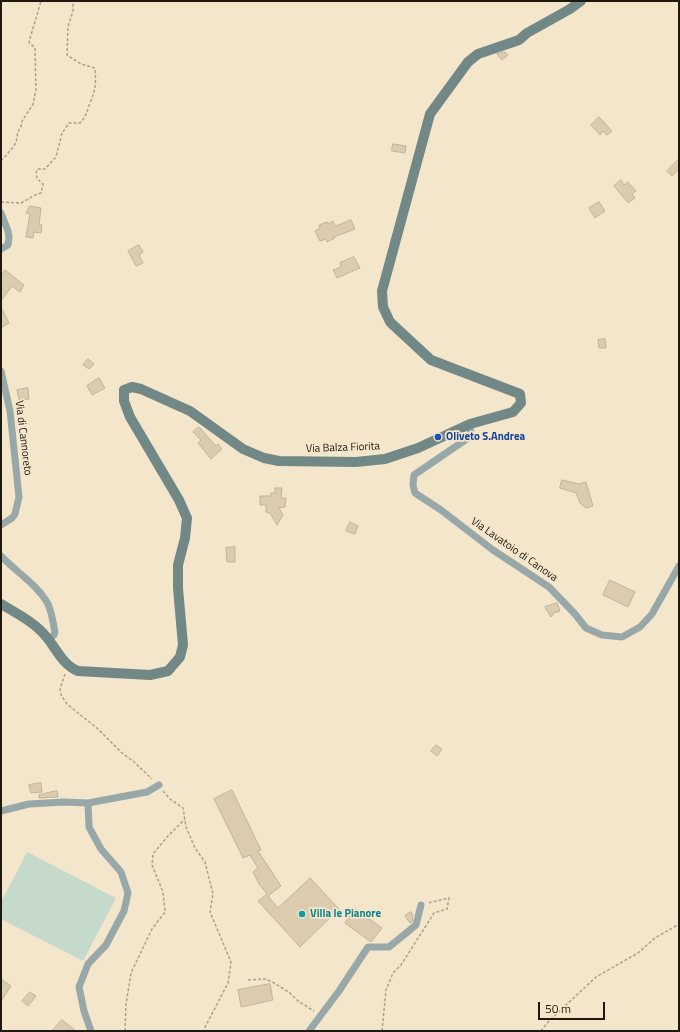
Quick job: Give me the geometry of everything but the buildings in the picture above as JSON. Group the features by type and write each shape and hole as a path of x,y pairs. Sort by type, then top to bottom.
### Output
{"street":[{"name":"Via Balza Fiorita","path":"1,604 33,624 49,639 55,650 69,665 78,671 150,675 168,670 180,657 183,645 178,588 178,565 185,538 187,518 179,500 130,417 124,401 124,390 132,388 142,389 190,412 243,449 264,458 280,461 356,462 385,458 418,448 470,424 513,412 521,403 520,394 431,360 390,322 383,307 382,291 430,114 468,62 478,54 519,40 527,33 570,9 581,1"},
{"path":"1,213 9,237 8,245 1,249"},
{"name":"Via di Cannoreto","path":"1,370 10,411 19,497 15,514 12,518 1,525"},
{"name":"Via Lavatoio di Canova","path":"470,424 471,436 414,475 413,485 416,493 441,510 461,527 493,550 549,588 586,628 602,635 622,637 640,627 652,614 679,566"},
{"path":"1,556 38,590 46,601 52,616 55,632 49,639"},
{"path":"1,811 29,804 64,802 88,803 146,792 159,785"},
{"path":"88,803 90,827 101,849 121,872 128,892 124,911 106,944 88,964 79,987 84,1011 91,1031"},
{"path":"309,1031 340,991 368,947 389,947 416,925 421,905"}],"path":[{"path":"1,161 14,146 16,141 16,133 21,127 21,123 33,104 36,90 36,56 35,48 29,42 41,1"},
{"path":"1,202 21,203 35,194 41,193 43,184 35,175 37,168 45,169 56,158 62,133 69,123 80,123 86,117 95,93 96,83 94,68 81,64 66,55 68,26 73,11 73,1"},
{"path":"69,665 60,689 61,695 67,704 98,729 122,753 159,785 170,799 183,808 186,827 195,848 205,862 213,894 210,912 231,962 228,983 203,1031"},
{"path":"125,1031 126,1004 130,973 152,930 165,912 163,892 152,866 153,854 185,819"},
{"path":"382,1031 386,990 393,973 401,965 434,913 447,909 449,898 421,905"},
{"path":"541,1031 549,1021 596,977 638,952 655,938 679,924"},
{"path":"248,980 266,979 290,993 298,1001 321,1015"}],"green space":[{"path":"27,852 116,898 83,961 1,919 1,902"}],"place":[{"name":"Oliveto S.Andrea","path":"438,437"},
{"name":"Villa le Pianore","path":"302,914"}]}
